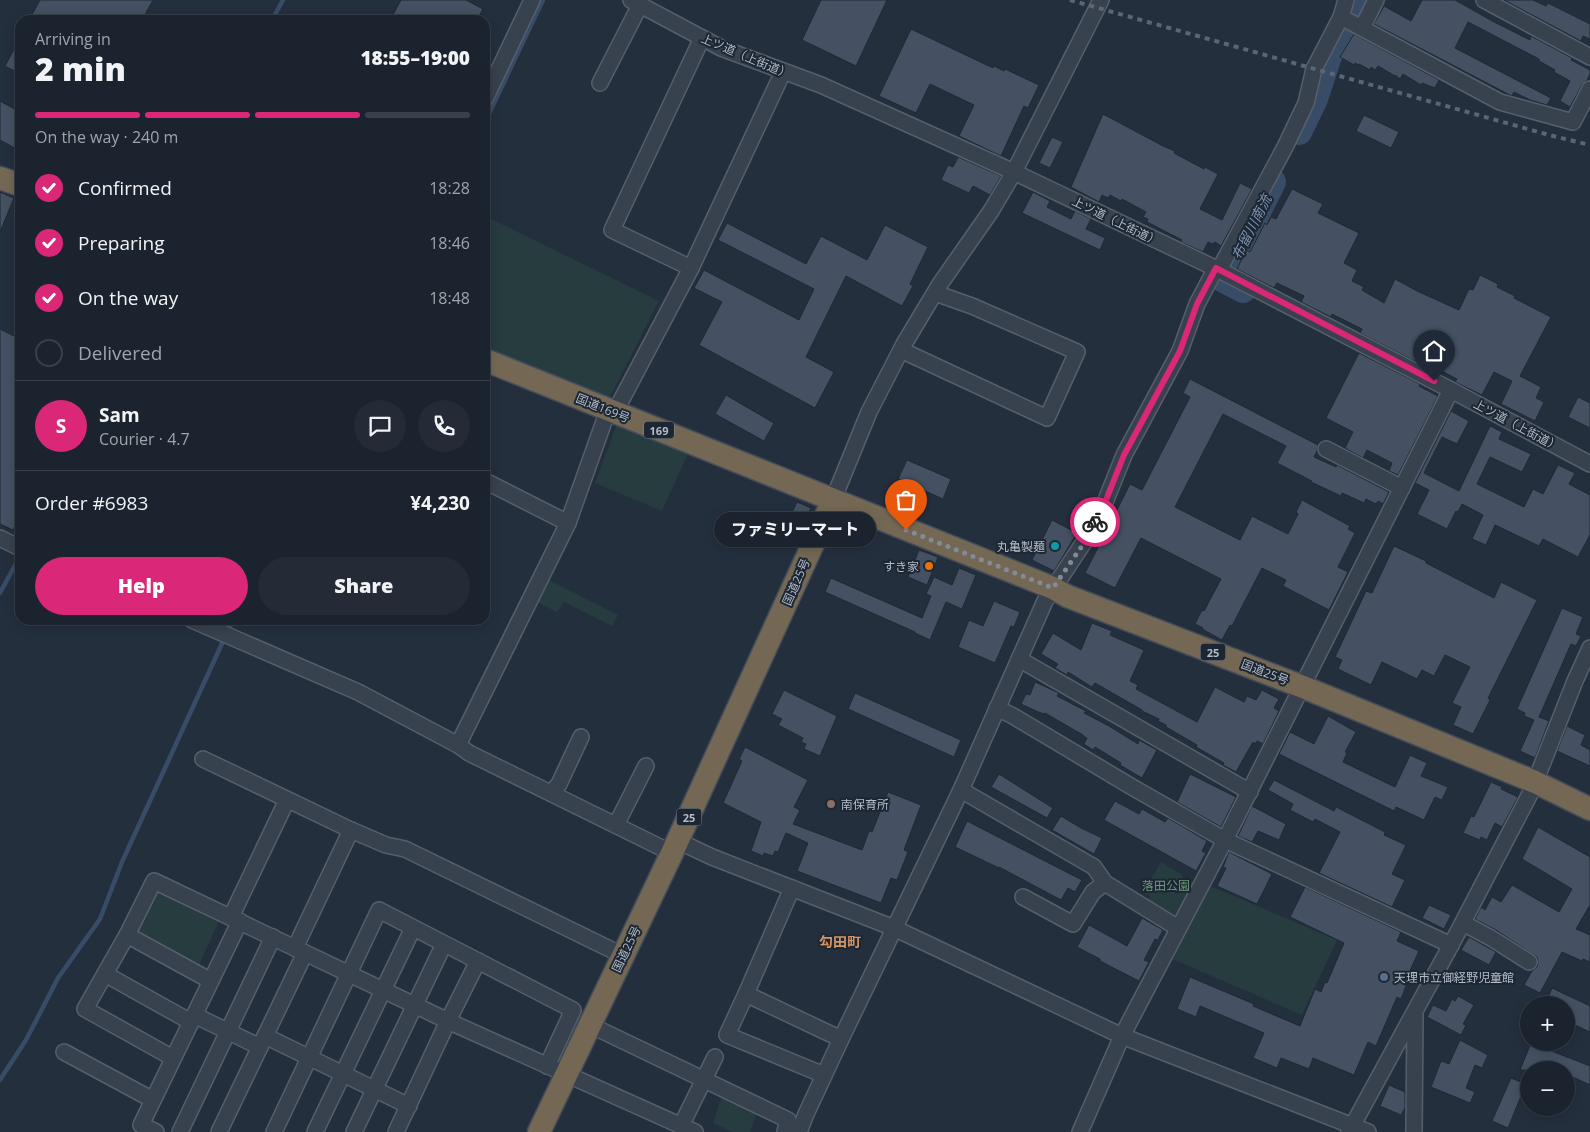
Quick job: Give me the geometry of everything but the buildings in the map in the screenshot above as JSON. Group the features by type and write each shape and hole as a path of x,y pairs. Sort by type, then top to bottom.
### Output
{"highway":[{"path":"0,178 15,183"},
{"name":"国道169号","path":"490,362 834,500"},
{"name":"国道25号","path":"539,1132 557,1070 590,1025 675,847 834,500 1053,588 1067,596 1303,687 1535,782 1590,809"}],"street":[{"path":"490,88 532,0"},
{"path":"834,500 869,412 901,350 935,293 991,211 1014,172 1101,0"},
{"path":"799,1132 841,1039 961,790 1045,601 1086,540 1124,455 1180,351 1197,304 1285,147 1306,104 1314,69 1341,16 1346,0"},
{"path":"1362,28 1376,0"},
{"path":"1484,0 1590,58"},
{"path":"600,83 636,3"},
{"name":"上ツ道（上街道）","path":"636,3 721,48 821,85 1014,172 1218,269 1590,464"},
{"path":"1341,16 1500,102 1572,122 1590,89"},
{"path":"691,268 612,230 702,38"},
{"path":"458,744 568,523 612,411 691,268 784,72"},
{"path":"901,350 1047,418 1077,352 972,306 935,293"},
{"path":"1080,1132 1122,1036 1250,792 1451,390"},
{"path":"1326,449 1402,488"},
{"path":"490,484 568,523"},
{"path":"0,538 15,546"},
{"path":"204,625 358,692 458,744 468,753 616,825 675,847 712,857 894,928 1122,1036 1350,1129 1368,1132"},
{"path":"1350,1129 1452,946 1535,782 1590,648"},
{"path":"1019,659 1250,792"},
{"path":"997,708 1014,716 1225,840 1452,946"},
{"path":"551,793 559,784 580,737"},
{"path":"203,759 351,830 386,845 405,849 622,955"},
{"path":"616,825 646,766"},
{"path":"961,790 1094,867 1105,883 1178,928"},
{"path":"156,1132 141,1125 211,981 235,919 287,800"},
{"path":"219,1132 262,1041 351,830"},
{"path":"174,1058 85,1009 127,935 154,881 448,1021 688,1129 704,1080 715,1057"},
{"path":"1022,897 1073,924 1093,892 1105,883"},
{"path":"792,888 728,1035 824,1075"},
{"path":"274,1132 379,910 574,1010 557,1070"},
{"path":"1464,922 1529,962"},
{"path":"315,1132 413,928"},
{"path":"127,935 211,981"},
{"path":"180,1132 273,937"},
{"path":"354,1132 444,944"},
{"path":"396,1132 478,961"},
{"path":"105,974 193,1018 228,1032 262,1041 308,1057 408,1106"},
{"path":"746,994 841,1039"},
{"path":"1414,1132 1415,1011"},
{"path":"590,1025 788,1120 784,1132"},
{"path":"64,1052 153,1100"}],"green space":[{"path":"490,218 659,301 608,401 490,352"},
{"path":"618,421 690,449 662,511 595,483"},
{"path":"543,577 618,615 612,626 564,602 557,612 531,599"},
{"name":"落田公園","path":"1161,862 1193,883 1174,918 1146,902 1150,896 1144,892"},
{"path":"1208,885 1337,940 1302,1015 1170,958"},
{"path":"158,889 220,919 198,967 135,935"},
{"path":"723,1092 758,1110 750,1132 732,1132 713,1123"}],"waterway":[{"path":"275,15 283,0"},
{"path":"490,111 543,0"},
{"name":"布留川南流","path":"1299,132 1315,99 1329,56 1359,0"},
{"name":"布留川南流","path":"1243,290 1224,280 1273,182"},
{"path":"0,593 15,565"},
{"path":"228,632 231,625"},
{"path":"0,1080 26,1040 58,978 100,919 122,862 225,637"}],"railway":[{"path":"1070,0 1590,145"}],"way so far":[{"path":"906,530 1053,588 1086,540 1095,522"}],"place":[{"name":"ファミリーマート","path":"906,530"},
{"name":"丸亀製麺","path":"1055,546"},
{"name":"すき家","path":"929,566"},
{"name":"南保育所","path":"831,804"},
{"name":"天理市立御経野児童館","path":"1384,977"}],"district":[{"name":"勾田町","path":"840,941"}],"route":[{"path":"1095,522 1104,505 1124,455 1180,351 1197,304 1216,268 1434,381"}]}
